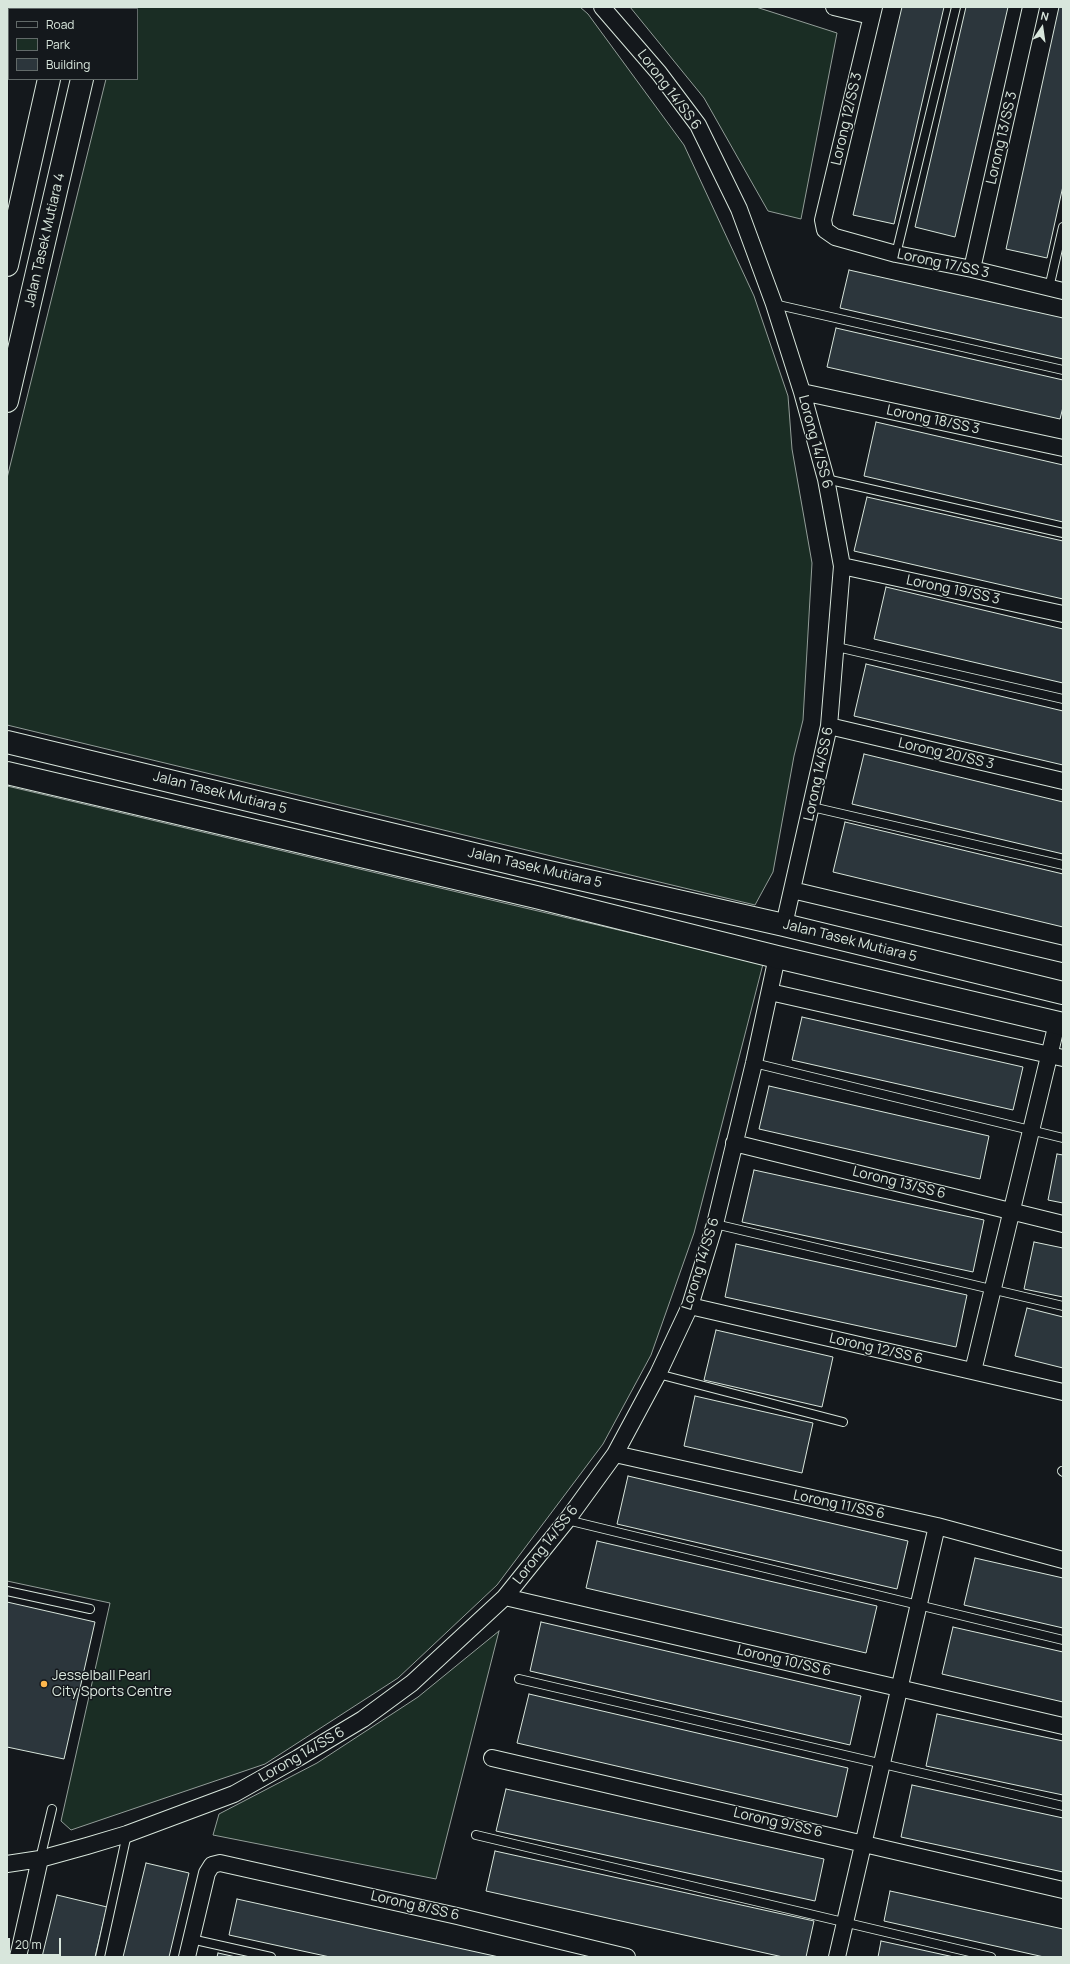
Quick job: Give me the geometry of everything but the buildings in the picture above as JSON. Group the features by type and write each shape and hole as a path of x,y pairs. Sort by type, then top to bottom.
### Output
{"street":[{"name":"Lorong 14/SS 6","path":"602,7 659,73 698,125 739,209 774,304 802,392 826,479 842,566 830,726 784,925"},
{"path":"834,7 872,11"},
{"name":"Lorong 13/SS 3","path":"972,269 1031,7"},
{"name":"Lorong 12/SS 3","path":"825,230 823,220 872,11"},
{"path":"7,265 49,80"},
{"name":"Jalan Tasek Mutiara 4","path":"7,401 82,80"},
{"path":"20,206 51,214"},
{"name":"Lorong 17/SS 3","path":"825,230 835,237 896,254 972,269 1056,289"},
{"name":"Lorong 18/SS 3","path":"802,392 1063,448"},
{"name":"Lorong 19/SS 3","path":"842,566 1063,614"},
{"name":"Lorong 20/SS 3","path":"830,726 1063,781"},
{"name":"Jalan Tasek Mutiara 5","path":"7,742 540,870 784,925 1063,993"},
{"name":"Jalan Tasek Mutiara 5","path":"7,773 536,896 777,957 1059,1024"},
{"path":"536,896 540,870"},
{"path":"792,890 1063,954"},
{"name":"Lorong 14/SS 6","path":"7,1864 40,1859 127,1834 234,1794 363,1719 412,1683 505,1597 567,1520 614,1454 658,1374 690,1306 715,1224 754,1063 777,957"},
{"path":"770,992 1055,1053"},
{"path":"973,1371 1031,1130 1055,1053 1059,1024"},
{"name":"Lorong 13/SS 6","path":"734,1143 1063,1224"},
{"name":"Lorong 12/SS 6","path":"690,1306 1063,1392"},
{"name":"Lorong 11/SS 6","path":"614,1454 937,1526 1063,1560"},
{"path":"837,1957 937,1526"},
{"name":"Lorong 10/SS 6","path":"505,1597 1063,1726"},
{"name":"Lorong 9/SS 6","path":"492,1758 863,1842 1063,1890"},
{"path":"18,1957 40,1859"},
{"name":"Lorong 8/SS 6","path":"191,1939 207,1873 212,1865 220,1863 457,1916 627,1957"},
{"path":"187,1957 191,1939"}],"lane":[{"path":"896,254 956,7"},
{"path":"1056,289 1063,227"},
{"path":"774,304 1063,370"},
{"path":"826,479 1063,533"},
{"path":"837,647 1063,699"},
{"path":"812,806 1063,865"},
{"path":"754,1063 1063,1138"},
{"path":"715,1224 1063,1306"},
{"path":"658,1374 843,1422"},
{"path":"567,1520 1063,1640"},
{"path":"7,1591 90,1609"},
{"path":"519,1679 881,1765 1063,1806"},
{"path":"40,1859 52,1809"},
{"path":"100,1957 127,1834"},
{"path":"476,1835 657,1876 991,1957"},
{"path":"191,1939 271,1957"}],"green space":[{"path":"580,7 588,14 684,145 754,296 788,396 792,449 812,563 803,720 794,756 773,872 755,905 7,725 7,478 106,80 138,80 138,8 124,8"},
{"path":"630,7 756,7 837,33 801,219 768,211 704,98"},
{"path":"7,786 763,964 694,1233 651,1355 603,1444 497,1585 398,1678 265,1764 71,1830 61,1821 110,1603 7,1581"},
{"path":"499,1631 436,1879 213,1835 219,1814 317,1763 418,1697"}],"place":[{"name":"Jesselball Pearl City Sports Centre","path":"44,1684"}]}
